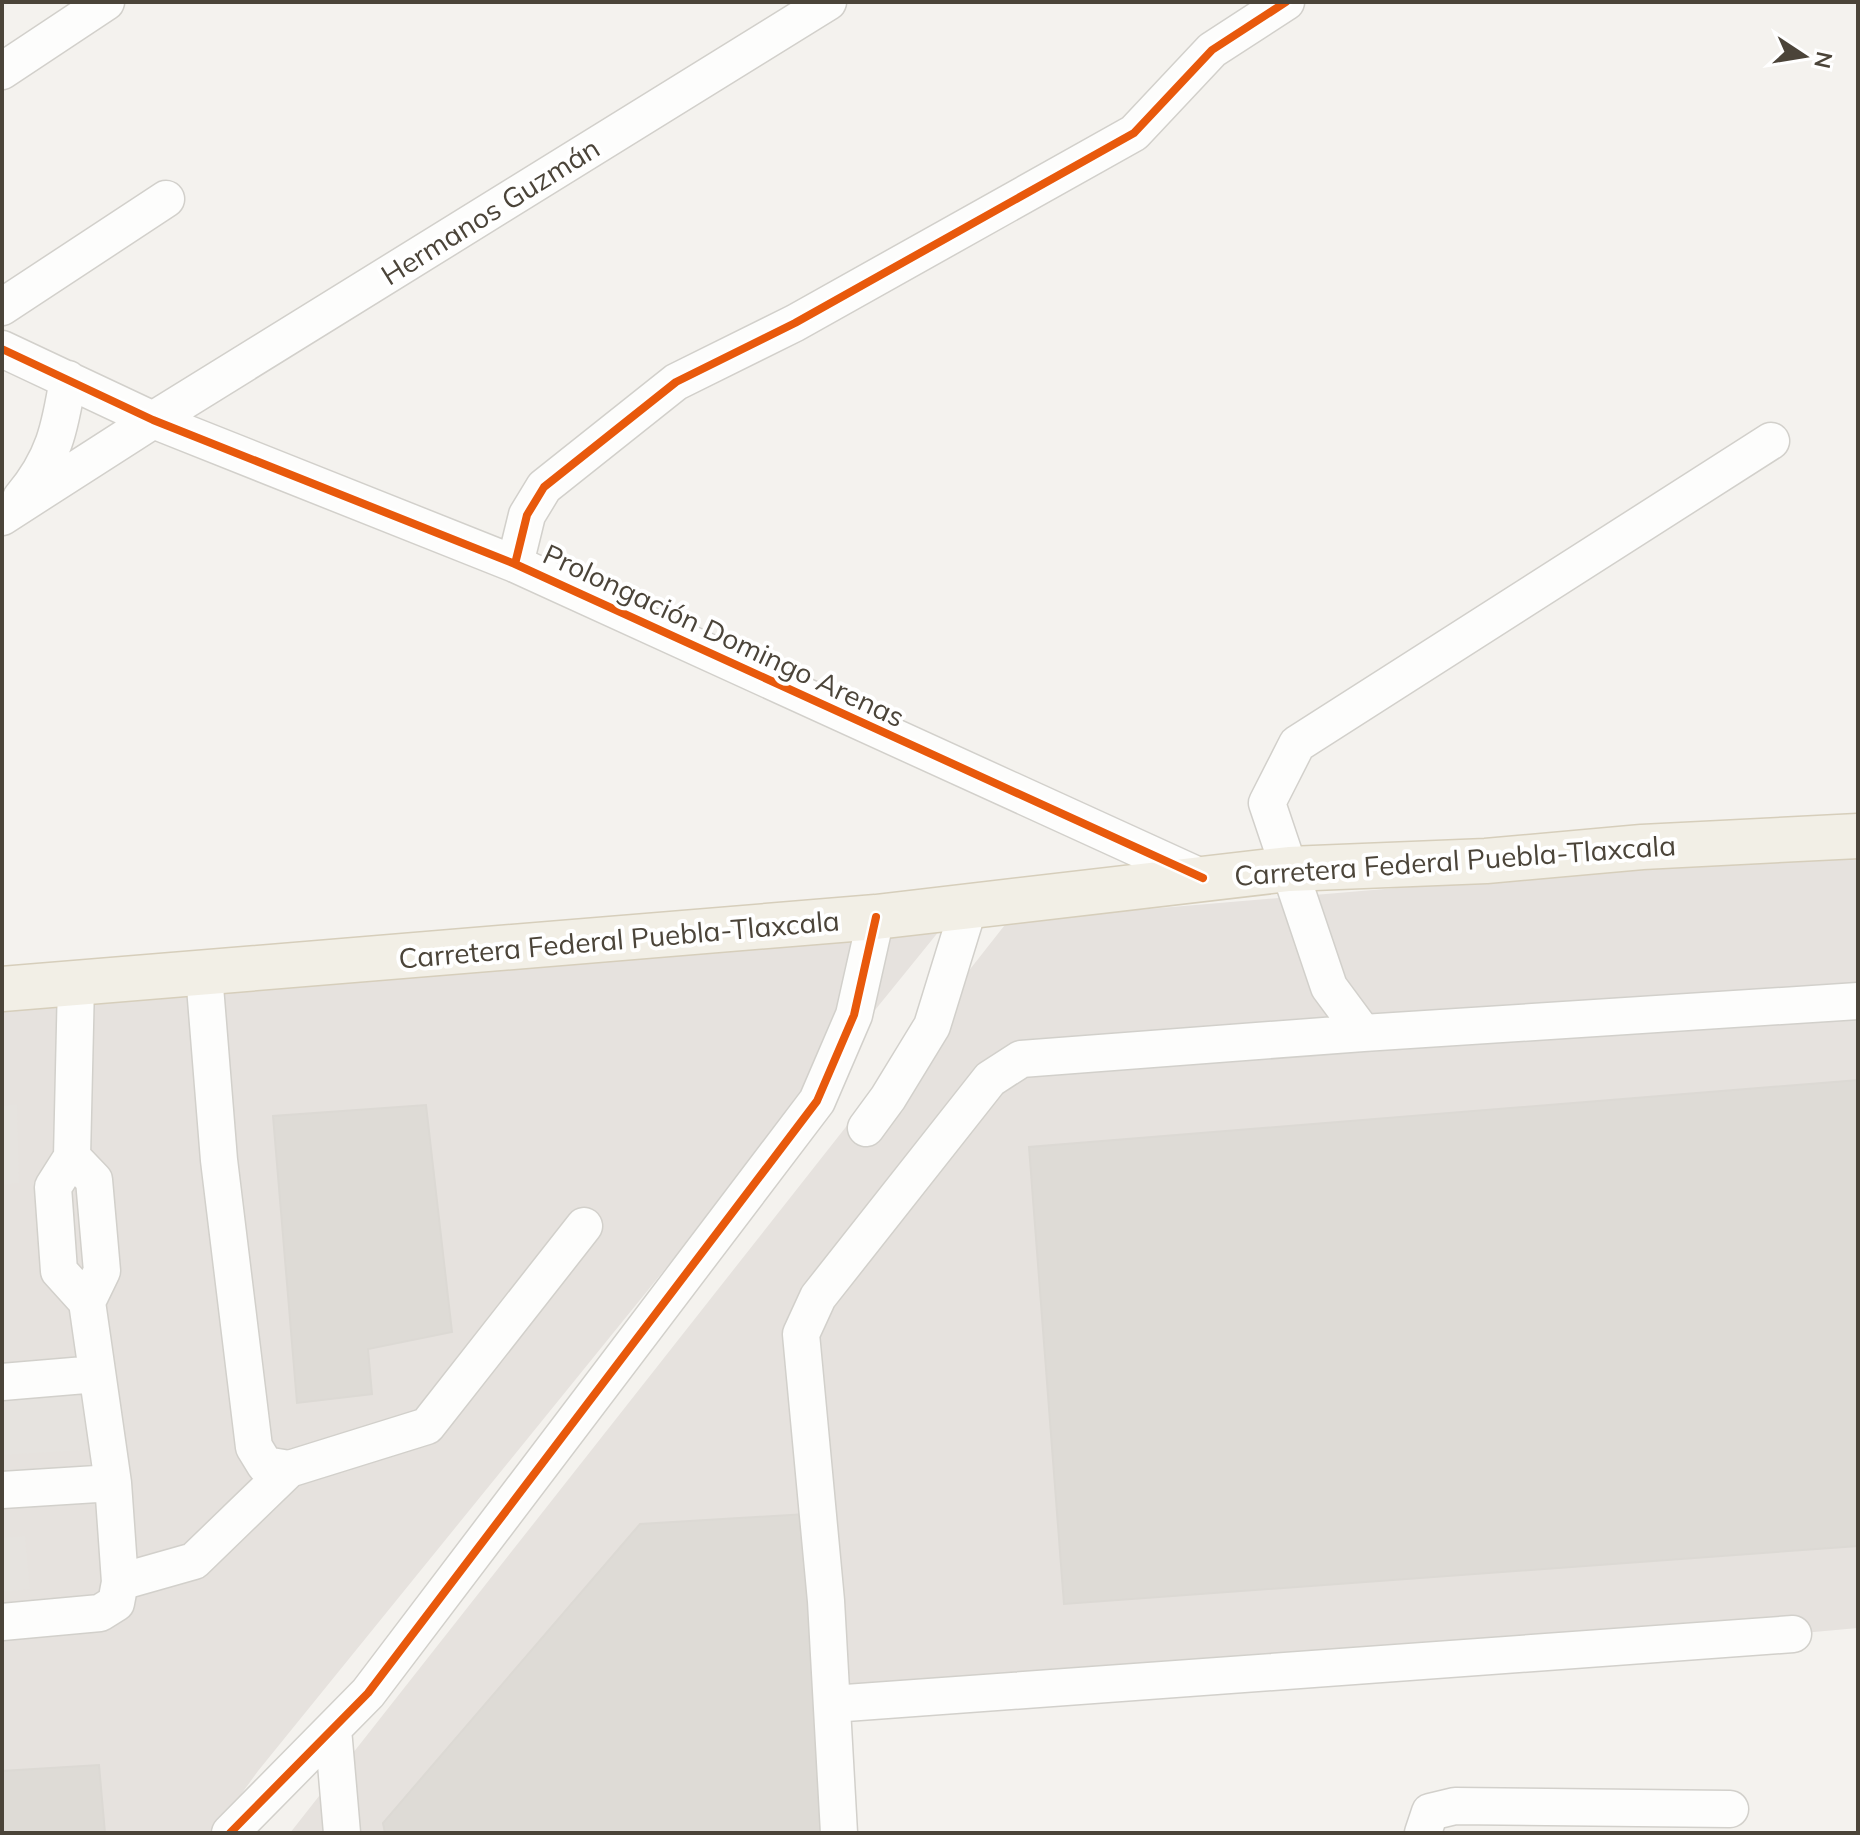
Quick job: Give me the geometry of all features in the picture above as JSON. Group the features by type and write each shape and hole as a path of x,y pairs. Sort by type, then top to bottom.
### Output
{"main road":[{"name":"Carretera Federal Puebla-Tlaxcala","path":"2,989 876,917 1289,869 1486,861 1642,847 1858,836"}],"street":[{"path":"2,71 106,2"},
{"name":"Hermanos Guzmán","path":"4,516 153,420 828,2"},
{"path":"515,564 527,515 544,487 676,382 795,323 1134,133 1212,50 1286,2"},
{"path":"2,307 166,199"},
{"name":"Prolongación Domingo Arenas","path":"2,349 153,420 515,564 1203,878"},
{"path":"4,516 39,476 60,430 68,379"},
{"path":"1363,1033 1329,987 1267,803 1297,744 1771,441"},
{"path":"866,1128 932,1026 969,906"},
{"path":"230,1833 368,1693 817,1101 854,1015 876,917"},
{"path":"204,974 219,1160 254,1447 265,1465 289,1469 427,1426 584,1226"},
{"path":"2,1622 100,1613 116,1603 120,1582 113,1483 87,1302 59,1271 53,1187 72,1157 76,983"},
{"path":"839,1833 826,1601 801,1334 818,1297 990,1079 1021,1059 1858,1001"},
{"path":"2,1382 97,1374"},
{"path":"120,1582 194,1561 289,1469"},
{"path":"2,1490 113,1483"},
{"path":"832,1704 1793,1634"},
{"path":"333,1729 342,1833"},
{"path":"1423,1833 1430,1812 1455,1806 1730,1809"}],"shaded area":[{"path":"1858,856 1858,1628 836,1720 847,1833 290,1833 1008,921 1642,867"},
{"path":"944,925 258,1771 213,1833 2,1833 2,1002"},
{"path":"17,1104 19,1183 2,1185 2,1106"},
{"path":"85,1388 87,1450 2,1455 2,1394"},
{"path":"25,1536 30,1589 2,1592 2,1538"}],"building":[{"path":"1858,1080 1858,1546 1064,1604 1029,1147"},
{"path":"426,1105 452,1332 368,1349 372,1394 297,1403 273,1116"},
{"path":"806,1514 836,1831 385,1833 383,1823 640,1524"},
{"path":"99,1765 105,1833 2,1833 2,1771"}],"cycle path":[{"path":"515,564 527,515 544,487 676,382 795,323 1134,133 1212,50 1286,2"},
{"path":"2,349 153,420 515,564 1203,878"},
{"path":"230,1833 368,1693 817,1101 854,1015 876,917"}]}
